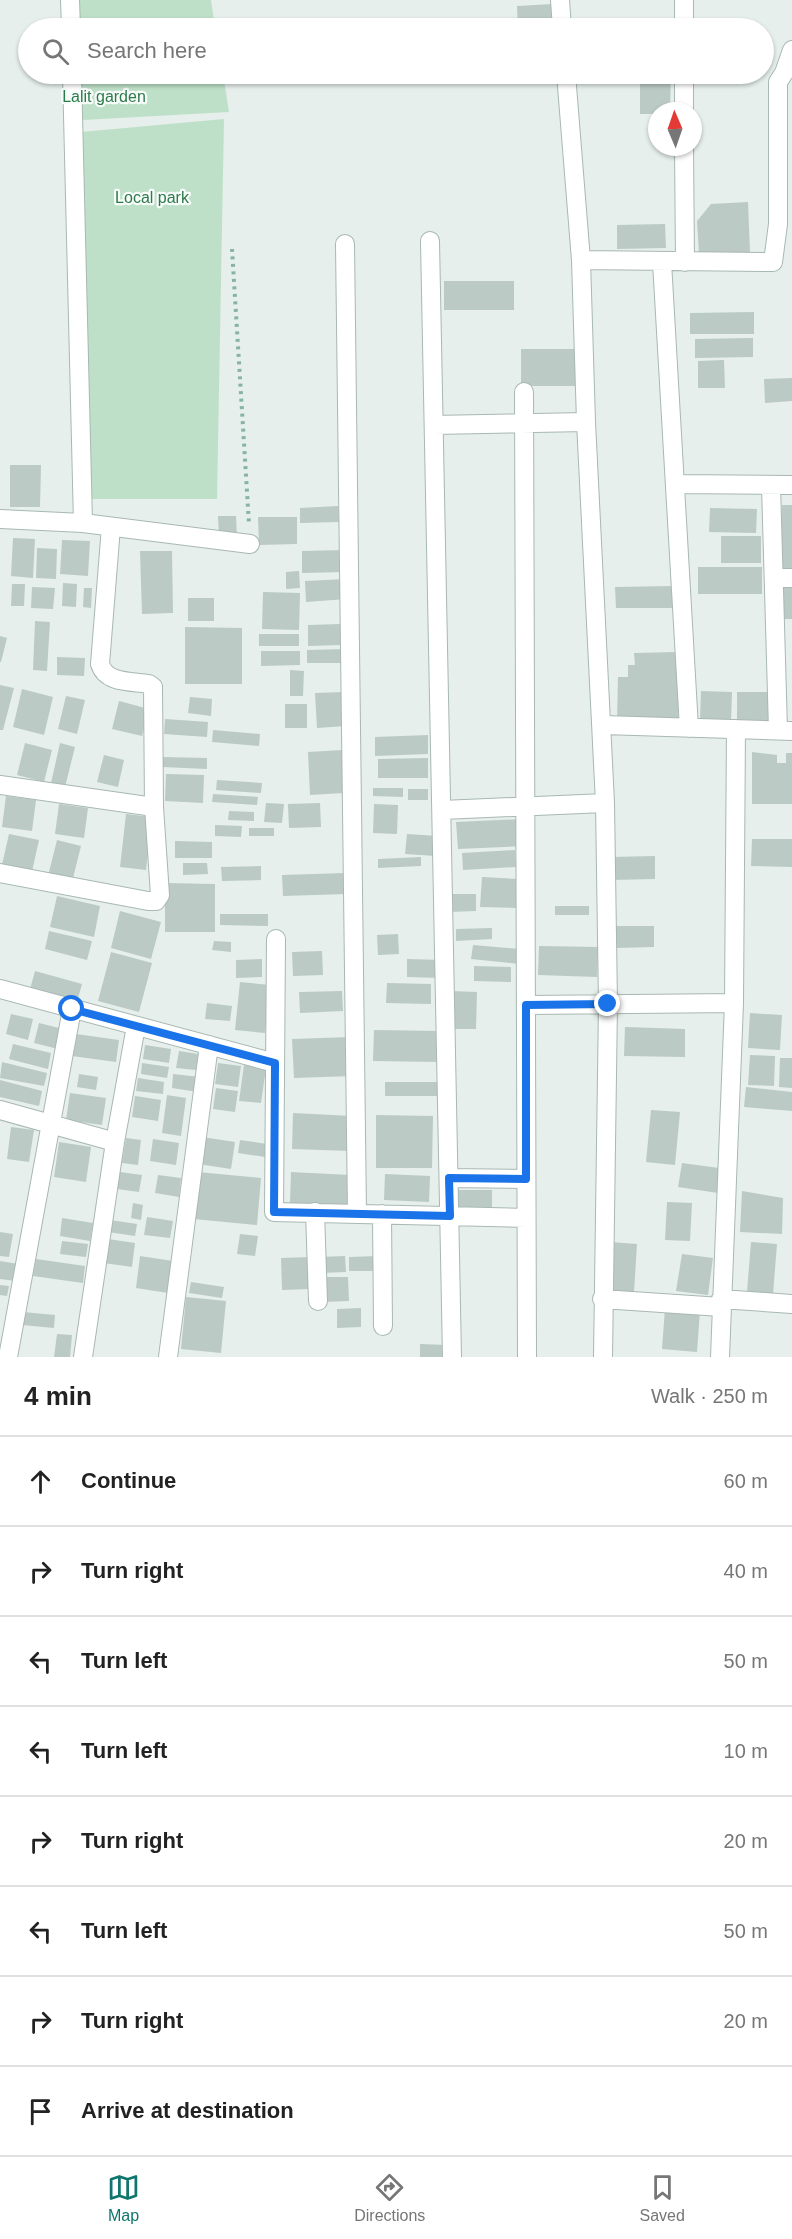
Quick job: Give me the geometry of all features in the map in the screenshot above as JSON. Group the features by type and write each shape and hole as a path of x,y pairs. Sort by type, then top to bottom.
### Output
{"street":[{"path":"70,0 71,18"},
{"path":"560,0 561,18"},
{"path":"684,0 684,18"},
{"path":"581,260 773,262 778,224 778,82 788,73 792,50"},
{"path":"72,84 83,523"},
{"path":"567,84 581,260 586,423 603,725 608,1004 602,1299 603,1357"},
{"path":"684,84 684,102"},
{"path":"684,156 685,262"},
{"path":"430,241 452,1357"},
{"path":"345,244 357,1213"},
{"path":"663,262 689,728"},
{"path":"524,392 527,1357"},
{"path":"434,425 586,423"},
{"path":"675,484 792,485"},
{"path":"603,725 785,731 783,578 771,484"},
{"path":"0,519 83,523 250,544"},
{"path":"0,873 148,901 156,900 161,892 154,807 153,687 149,684 111,678 104,674 100,664 111,527"},
{"path":"720,1357 734,1003 736,729"},
{"path":"0,785 154,807"},
{"path":"442,810 605,803"},
{"path":"276,939 274,1212 526,1218"},
{"path":"1,996 72,1009 275,1063"},
{"path":"526,1005 734,1003"},
{"path":"8,1357 72,1009"},
{"path":"83,1357 115,1142 136,1026"},
{"path":"168,1357 209,1045"},
{"path":"0,1110 115,1142"},
{"path":"449,1178 526,1179"},
{"path":"315,1212 318,1301"},
{"path":"382,1214 383,1326"},
{"path":"602,1299 792,1304"}],"path":[{"path":"232,249 250,544"}],"green space":[{"path":"77,0 211,0 214,18 78,18"},
{"name":"Lalit garden","path":"81,84 225,84 229,112 83,120"},
{"name":"Local park","path":"224,119 217,499 88,499 81,132"}],"building":[{"path":"553,4 554,18 518,18 517,6"},
{"path":"640,84 671,84 670,102 648,102 648,114 640,114"},
{"path":"748,202 750,252 699,253 697,221 711,204"},
{"path":"665,224 666,248 617,249 617,225"},
{"path":"444,281 514,281 514,310 444,310"},
{"path":"754,312 754,334 690,334 690,313"},
{"path":"753,338 753,357 695,358 695,339"},
{"path":"521,349 580,349 580,386 521,386"},
{"path":"724,360 725,388 698,388 698,361"},
{"path":"792,378 792,401 765,403 764,379"},
{"path":"10,465 41,465 40,507 10,507"},
{"path":"782,505 792,505 792,570 780,570"},
{"path":"338,506 339,522 300,523 300,508"},
{"path":"710,508 757,509 756,533 709,532"},
{"path":"218,516 236,516 237,537 219,537"},
{"path":"258,517 297,517 297,544 259,545"},
{"path":"721,536 761,536 761,563 721,563"},
{"path":"13,538 35,539 33,578 11,576"},
{"path":"62,540 90,541 88,576 60,574"},
{"path":"37,548 57,549 56,579 36,578"},
{"path":"345,550 345,572 302,573 302,551"},
{"path":"140,551 172,551 173,613 142,614"},
{"path":"698,567 762,567 762,594 698,594"},
{"path":"299,571 300,588 286,589 286,572"},
{"path":"346,579 347,599 306,602 305,581"},
{"path":"63,583 77,584 76,607 62,606"},
{"path":"12,584 25,584 24,606 11,606"},
{"path":"674,586 674,608 616,608 615,587"},
{"path":"781,586 792,586 792,619 780,619"},
{"path":"32,587 55,588 53,609 31,608"},
{"path":"84,588 92,588 91,608 83,607"},
{"path":"263,592 300,593 299,630 262,629"},
{"path":"188,598 214,598 214,621 188,621"},
{"path":"35,621 50,622 47,671 33,670"},
{"path":"341,624 342,645 308,646 308,625"},
{"path":"185,627 242,628 242,684 185,684"},
{"path":"259,634 299,634 299,646 259,646"},
{"path":"0,636 7,638 1,662 0,662"},
{"path":"347,649 347,663 307,663 307,650"},
{"path":"261,651 300,651 300,665 261,666"},
{"path":"678,652 678,720 617,720 618,677 628,677 628,665 635,665 634,653"},
{"path":"57,657 85,658 84,676 57,675"},
{"path":"290,670 304,671 303,696 290,696"},
{"path":"0,685 14,688 3,730 0,730"},
{"path":"22,689 53,697 44,735 13,727"},
{"path":"701,691 732,692 731,722 700,721"},
{"path":"344,692 346,726 317,728 315,693"},
{"path":"737,692 769,692 769,726 737,726"},
{"path":"66,696 85,700 77,734 58,729"},
{"path":"190,697 212,699 211,716 188,713"},
{"path":"119,701 149,709 142,736 112,729"},
{"path":"285,704 307,704 307,728 285,728"},
{"path":"165,719 208,722 207,737 164,734"},
{"path":"213,730 260,734 259,746 212,742"},
{"path":"428,735 428,754 375,756 375,737"},
{"path":"25,743 52,750 44,782 17,775"},
{"path":"60,743 75,747 65,787 51,783"},
{"path":"342,750 344,793 310,795 308,752"},
{"path":"752,752 777,755 777,763 786,763 786,753 792,753 792,804 752,804"},
{"path":"104,755 124,760 118,787 97,782"},
{"path":"163,757 207,758 207,769 162,767"},
{"path":"428,758 428,778 378,778 378,759"},
{"path":"166,774 204,775 203,803 165,801"},
{"path":"217,780 262,783 261,793 216,790"},
{"path":"373,788 403,788 403,797 373,796"},
{"path":"408,789 428,789 428,800 408,800"},
{"path":"213,794 258,797 257,805 212,802"},
{"path":"6,796 36,800 32,831 2,827"},
{"path":"266,803 284,804 282,823 264,822"},
{"path":"320,803 321,827 289,828 288,804"},
{"path":"59,804 88,808 84,838 55,834"},
{"path":"374,804 398,805 397,834 373,833"},
{"path":"229,811 254,812 254,821 228,820"},
{"path":"126,814 152,817 146,870 120,867"},
{"path":"522,819 524,846 458,849 456,822"},
{"path":"215,825 242,826 241,837 215,836"},
{"path":"249,828 274,828 274,836 249,836"},
{"path":"9,834 39,840 31,876 1,869"},
{"path":"407,834 438,836 436,856 405,854"},
{"path":"752,839 792,839 792,867 751,866"},
{"path":"57,840 81,846 71,886 47,880"},
{"path":"175,841 212,842 212,858 175,858"},
{"path":"515,850 516,867 463,870 462,853"},
{"path":"655,856 655,879 611,880 611,857"},
{"path":"421,857 421,866 378,868 378,859"},
{"path":"183,863 207,863 208,874 183,875"},
{"path":"261,866 261,880 222,881 221,867"},
{"path":"345,873 346,894 283,896 282,875"},
{"path":"482,877 518,879 517,908 480,907"},
{"path":"165,883 215,884 215,932 165,932"},
{"path":"448,894 476,894 476,911 448,912"},
{"path":"57,896 100,906 94,937 50,927"},
{"path":"555,906 589,906 589,915 555,915"},
{"path":"120,911 161,922 151,959 111,948"},
{"path":"220,914 268,914 268,926 220,925"},
{"path":"615,926 654,926 654,947 615,948"},
{"path":"492,928 492,939 456,941 456,929"},
{"path":"49,931 92,941 87,960 45,949"},
{"path":"398,934 399,954 378,955 377,935"},
{"path":"214,941 231,942 231,952 212,950"},
{"path":"473,945 520,949 519,964 471,959"},
{"path":"539,946 598,947 597,977 538,975"},
{"path":"322,951 323,975 293,976 292,952"},
{"path":"111,952 152,963 139,1012 98,1001"},
{"path":"262,959 262,977 236,978 236,960"},
{"path":"407,959 443,960 442,978 407,977"},
{"path":"474,966 511,967 511,982 474,981"},
{"path":"35,971 82,984 76,1005 29,993"},
{"path":"240,982 270,985 265,1033 235,1030"},
{"path":"387,983 431,984 431,1004 386,1003"},
{"path":"342,991 343,1011 300,1013 299,992"},
{"path":"451,991 477,992 476,1029 451,1029"},
{"path":"207,1003 232,1006 230,1021 205,1019"},
{"path":"750,1013 782,1015 780,1050 748,1048"},
{"path":"11,1014 33,1019 28,1040 6,1034"},
{"path":"39,1023 63,1029 58,1049 34,1043"},
{"path":"625,1027 685,1029 685,1057 624,1056"},
{"path":"374,1030 440,1031 439,1062 373,1061"},
{"path":"76,1034 119,1040 116,1062 72,1056"},
{"path":"351,1037 353,1076 294,1078 292,1039"},
{"path":"13,1044 51,1053 48,1069 9,1059"},
{"path":"145,1045 171,1049 169,1063 143,1059"},
{"path":"179,1051 198,1054 196,1070 176,1068"},
{"path":"750,1055 775,1056 774,1086 748,1085"},
{"path":"780,1058 792,1058 792,1088 779,1087"},
{"path":"2,1062 47,1073 44,1086 0,1078"},
{"path":"142,1063 169,1067 167,1078 141,1074"},
{"path":"218,1063 241,1066 238,1087 215,1084"},
{"path":"244,1065 266,1068 261,1103 239,1101"},
{"path":"79,1074 98,1077 96,1090 77,1087"},
{"path":"173,1074 200,1077 198,1092 172,1088"},
{"path":"138,1078 164,1082 163,1094 136,1091"},
{"path":"0,1080 42,1091 39,1106 0,1097"},
{"path":"385,1082 438,1082 438,1096 385,1096"},
{"path":"746,1087 792,1092 792,1111 744,1107"},
{"path":"216,1088 238,1091 235,1112 213,1109"},
{"path":"70,1093 106,1098 102,1125 66,1120"},
{"path":"167,1095 186,1098 181,1136 162,1133"},
{"path":"135,1096 161,1100 158,1121 132,1117"},
{"path":"651,1110 680,1112 675,1165 646,1162"},
{"path":"293,1113 352,1116 350,1151 292,1149"},
{"path":"376,1115 433,1116 432,1168 376,1168"},
{"path":"11,1127 34,1130 29,1162 7,1159"},
{"path":"202,1137 235,1142 231,1169 198,1164"},
{"path":"126,1138 141,1140 138,1165 122,1163"},
{"path":"153,1139 179,1143 176,1165 150,1161"},
{"path":"240,1140 267,1144 265,1157 238,1153"},
{"path":"59,1142 91,1147 86,1182 54,1177"},
{"path":"682,1163 719,1168 718,1193 678,1187"},
{"path":"120,1172 142,1175 139,1192 117,1189"},
{"path":"198,1172 261,1178 257,1225 194,1219"},
{"path":"291,1172 350,1175 349,1206 290,1203"},
{"path":"385,1174 430,1176 429,1202 384,1200"},
{"path":"158,1175 181,1178 179,1197 155,1193"},
{"path":"456,1190 492,1190 492,1207 455,1207"},
{"path":"742,1191 783,1198 782,1234 740,1232"},
{"path":"667,1202 692,1203 690,1241 665,1240"},
{"path":"133,1203 143,1205 141,1220 131,1218"},
{"path":"147,1217 173,1221 170,1238 144,1235"},
{"path":"62,1218 93,1223 90,1241 60,1236"},
{"path":"110,1220 137,1224 135,1236 108,1232"},
{"path":"0,1232 13,1234 9,1257 0,1256"},
{"path":"240,1234 258,1236 255,1256 237,1254"},
{"path":"108,1239 135,1243 132,1267 104,1263"},
{"path":"62,1241 88,1244 86,1257 60,1254"},
{"path":"610,1242 637,1244 634,1292 607,1290"},
{"path":"751,1242 777,1244 773,1294 747,1292"},
{"path":"682,1254 713,1258 708,1295 676,1291"},
{"path":"140,1256 173,1261 168,1293 136,1288"},
{"path":"345,1256 346,1272 320,1273 319,1257"},
{"path":"377,1256 378,1271 349,1271 349,1257"},
{"path":"310,1257 310,1289 282,1290 281,1258"},
{"path":"36,1259 85,1266 83,1283 33,1276"},
{"path":"0,1261 18,1264 16,1281 0,1279"},
{"path":"321,1277 348,1277 349,1301 322,1302"},
{"path":"191,1282 224,1287 222,1298 189,1293"},
{"path":"0,1285 9,1286 7,1296 0,1295"},
{"path":"186,1297 226,1301 221,1353 181,1349"},
{"path":"361,1308 361,1327 337,1328 337,1309"},
{"path":"665,1308 700,1311 697,1352 662,1349"},
{"path":"23,1312 55,1315 54,1328 22,1325"},
{"path":"57,1334 72,1335 70,1357 54,1357"},
{"path":"420,1344 447,1345 447,1357 420,1357"}],"route":[{"path":"72,1009 275,1063 274,1212 450,1216 449,1178 526,1179 526,1005 608,1004"}]}
